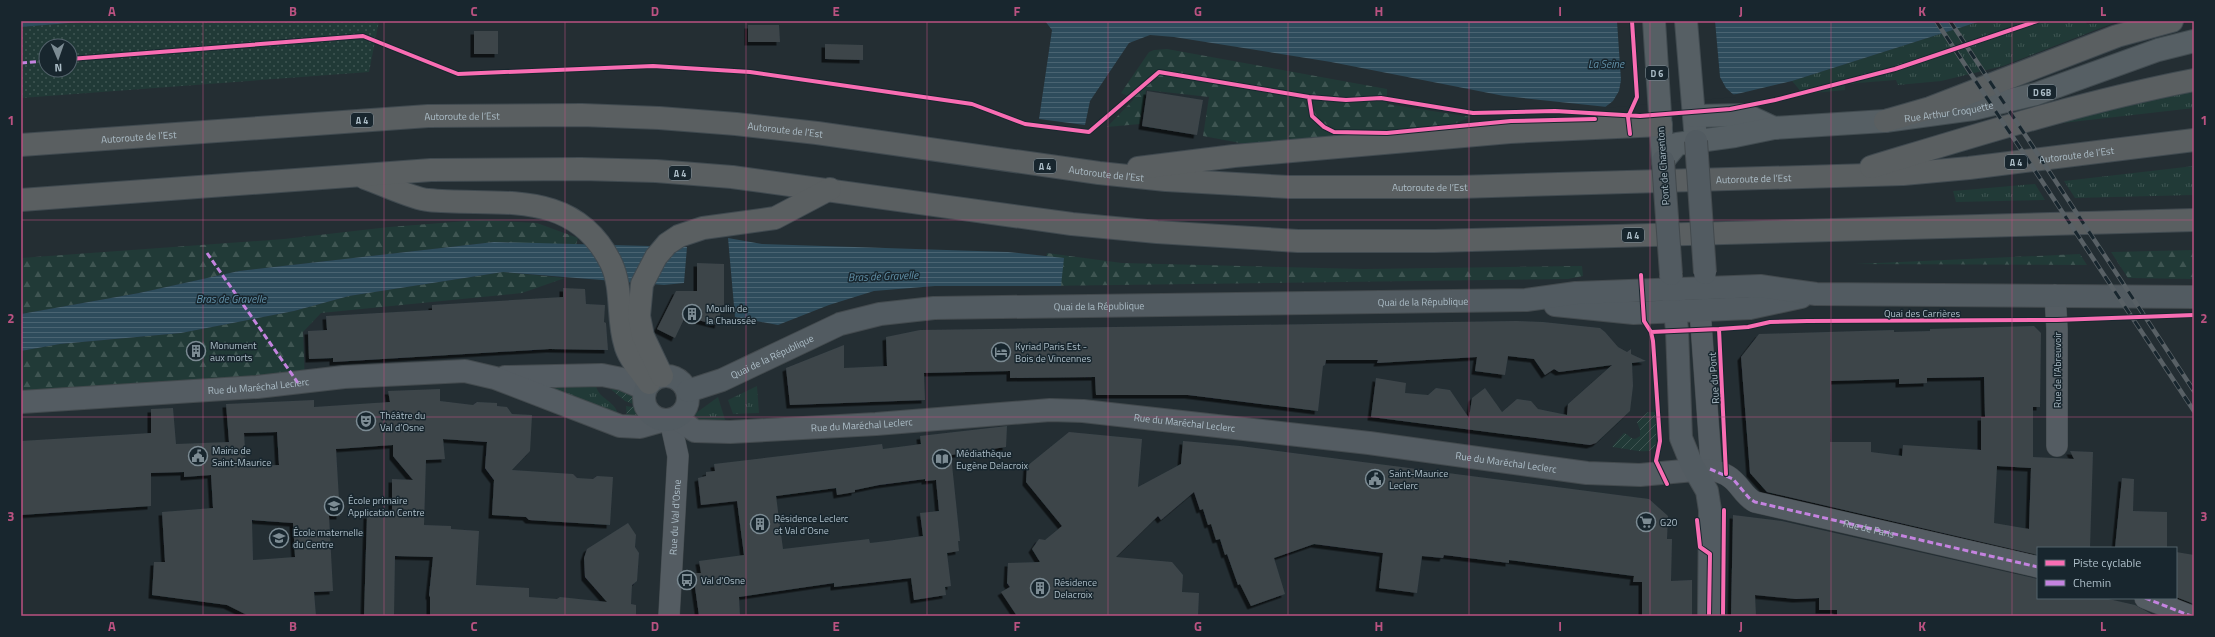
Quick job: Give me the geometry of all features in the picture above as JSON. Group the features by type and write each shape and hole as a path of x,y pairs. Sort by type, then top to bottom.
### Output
{"highway":[{"path":"1885,121 1930,108 2117,36 2172,21"},
{"path":"1837,177 1992,131 2150,89 2194,80"},
{"name":"Autoroute de l’Est","path":"21,144 420,116 505,114 582,115 659,118 817,132 1090,172 1182,181 1289,187 1350,188 1837,177 1969,168 2194,140"},
{"path":"1090,172 1234,156 1510,132 1661,125"},
{"name":"A 4","path":"21,200 356,175 506,168 588,169 732,177 830,189 1072,224 1224,237 1362,242 2194,220"},
{"path":"356,175 426,200 529,205 556,211 575,220 589,231 611,264 625,347 652,383"},
{"path":"652,383 639,316 642,284 656,257 667,244 679,236 703,228 775,218 830,189"}],"main road":[{"name":"Pont de Charenton","path":"1654,21 1674,311"},
{"path":"1686,21 1694,116 1686,143 1705,281 1700,310"},
{"name":"Rue Arthur Croquette","path":"1686,143 1782,128 1885,121 1973,109 2036,94 2158,50 2194,41"},
{"path":"1694,116 1746,115 1782,128"},
{"path":"1661,125 1686,143"},
{"path":"1663,161 1686,143"},
{"name":"Quai des Carrières","path":"1671,282 1705,281 1760,286 1816,294 2194,297"},
{"name":"Quai de la République","path":"688,391 722,380 840,324 880,314 942,308 1526,300 1671,282"},
{"name":"Quai des Carrières","path":"1700,310 1750,308 1816,294"},
{"name":"Quai de la République","path":"1526,300 1570,307 1634,313 1700,310"},
{"path":"1674,311 1677,330 1681,438 1684,449 1702,469 1710,510 1709,616"},
{"path":"675,377 685,385 688,391 689,397 686,410 670,419 658,419 647,410 644,403 652,383 675,377"}],"street":[{"name":"Rue de l'Abreuvoir","path":"2055,295 2057,329 2057,446"},
{"name":"Rue du Pont","path":"1700,310 1711,462 1702,469"},
{"name":"Rue du Maréchal Leclerc","path":"21,402 257,387 344,377 438,371 465,371 495,378 620,426 640,427 670,419 695,431 730,432 876,424 1050,410 1083,411 1369,443 1587,473 1640,475 1702,469"},
{"name":"Rue du Maréchal Leclerc","path":"495,378 602,375 652,383"},
{"name":"Rue du Val d'Osne","path":"669,616 678,456 670,419"},
{"name":"Rue de Paris","path":"1702,469 1733,479 1750,499 1755,502 2037,567"},
{"path":"2148,599 2190,616"}],"green space":[{"path":"93,21 379,21 369,72 21,98 21,27"},
{"path":"1981,21 2085,21 2087,24 2116,22 2003,66 1941,81 1898,85 1896,80 1845,84 1845,90 1803,94 1792,81"},
{"path":"1167,49 1387,89 1387,104 1471,117 1451,125 1251,145 1203,136 1209,97 1146,90 1140,124 1107,127 1134,99 1121,93 1149,52"},
{"path":"2194,87 2194,108 2054,124"},
{"path":"2194,166 2194,195 2075,198 2064,181"},
{"path":"2035,184 2045,200 1956,202 1953,191"},
{"path":"480,220 537,223 578,238 576,245 494,242 239,271 139,293 21,314 21,258 284,239 389,227"},
{"path":"2194,250 2194,279 2128,278 2111,252"},
{"path":"1047,253 1122,263 1364,269 1582,266 1583,276 1568,279 1039,286"},
{"path":"2080,254 2087,265 1855,264"},
{"path":"503,272 565,278 522,293 321,313 303,332 305,383 21,398 21,351 60,344 181,333 294,311 349,296"},
{"path":"543,381 596,386 600,394 616,409 618,414 545,388"},
{"path":"612,384 629,392 639,400 641,405 637,417 627,418 626,406 632,407 633,404 625,401 608,387"},
{"path":"757,386 759,413 733,414 728,400"},
{"path":"718,397 726,423 704,426 694,418 696,413"},
{"path":"1648,412 1655,412 1656,439 1655,446 1652,450 1638,451 1612,447 1624,433 1633,439 1640,436 1640,430 1637,422"}],"water":[{"path":"21,21 93,21 21,27"},
{"name":"La Seine","path":"1045,21 1981,21 1792,81 1737,94 1607,107 1504,96 1331,62 1174,37 1150,35 1129,43 1090,101 1085,125 1039,119 1052,30"},
{"name":"Bras de Gravelle","path":"728,238 762,244 1008,252 1064,258 1061,286 935,286 874,291 829,305 778,325 735,317"},
{"name":"Bras de Gravelle","path":"494,242 687,247 684,283 664,285 503,272 349,296 294,311 181,333 60,344 21,351 21,314 139,293 239,271"}],"pier":[{"path":"1617,21 1715,21 1720,77 1726,88 1736,97 1604,108 1613,101 1619,91 1621,80"}],"building":[{"path":"748,25 779,25 780,42 748,42"},
{"path":"474,31 498,31 498,54 474,54"},
{"path":"825,44 863,45 863,60 825,59"},
{"path":"1147,91 1203,100 1197,135 1142,126"},
{"name":"Moulin de la Chaussée","path":"697,263 724,264 724,305 722,305 718,325 685,317 675,338 657,329 676,291 697,291"},
{"path":"563,288 585,289 586,304 605,305 604,322 606,323 608,350 550,349 333,362 333,358 309,359 308,331 327,330 326,316 432,310 432,305 563,297"},
{"path":"1516,321 1543,322 1600,328 1618,347 1627,352 1631,349 1631,354 1646,361 1632,363 1633,386 1630,411 1596,443 1590,445 1371,417 1376,378 1406,383 1405,393 1428,395 1436,388 1450,390 1469,418 1472,398 1485,388 1502,412 1517,399 1531,401 1538,409 1567,415 1568,404 1612,365 1559,372 1554,369 1545,375 1534,359 1508,356 1505,375 1475,371 1477,357 1377,363 1378,360 1326,360 1325,365 1323,366 1318,411 1188,395 1096,395 1095,377 1010,378 1010,371 924,373 925,400 790,405 786,368 844,345 844,368 887,366 886,337 920,330"},
{"path":"2034,326 2041,333 2040,407 2033,407 2033,457 2074,459 2070,451 2093,452 2090,547 2037,547 2037,555 1767,492 1750,473 1741,357 1759,334 1894,330 1894,332 1930,331 1930,329","holes":["1984,377 1985,417 1981,417 1981,450 1903,445 1902,456 1871,452 1871,442 1830,442 1831,381 1899,379 1899,384 1927,383 1927,378","1997,466 2031,468 2029,529 1994,523"]},
{"path":"440,389 440,401 473,405 477,402 497,403 497,406 507,407 512,414 532,415 530,451 512,470 573,474 577,478 593,479 597,476 613,477 610,525 529,520 526,517 492,515 494,480 485,468 487,442 443,439 445,459 426,460 424,525 451,526 451,529 479,531 476,585 529,588 529,597 557,599 560,597 607,602 585,577 584,558 587,549 628,523 636,535 635,547 639,553 637,581 632,585 631,604 636,605 636,616 430,616 429,595 433,557 395,556 394,616 364,616 367,515 392,516 392,479 413,480 393,456 393,445 336,449 340,516 329,516 333,591 314,592 316,616 249,616 227,605 152,595 154,562 165,562 162,512 213,508 211,475 184,477 184,472 151,473 151,506 21,515 21,441 151,433 151,409 173,408 176,444 229,442 226,404 314,400 314,407 390,402 388,391","holes":["277,432 279,465 246,466 244,433","252,520 293,523 295,557 253,560"]},
{"name":"Résidence Leclerc et Val d'Osne","path":"1007,426 1006,447 951,455 960,541 958,541 959,551 947,553 951,586 945,587 946,595 914,600 911,578 834,587 834,583 739,597 740,616 699,616 693,573 701,573 699,561 744,555 737,501 701,505 698,478 706,476 706,472 715,471 714,464 882,444 883,449 921,444 920,436","holes":["925,479 925,481 936,480 939,511 920,513 923,536 870,543 869,539 783,549 776,496 836,488 837,495 855,492 855,490 879,485"]},
{"path":"1069,432 1142,439 1138,487 1181,464 1183,441 1240,446 1649,499 1668,516 1667,539 1672,539 1671,581 1692,580 1692,616 1642,616 1642,582 1633,582 1634,576 1509,560 1509,563 1444,555 1443,558 1422,556 1417,593 1379,588 1383,553 1314,544 1274,558 1285,594 1251,606 1240,584 1238,585 1220,539 1216,540 1211,524 1208,525 1203,509 1200,510 1194,492 1161,520 1158,516 1116,557 1172,562 1183,575 1182,592 1199,593 1198,616 1017,616 1001,592 1010,587 1007,583 1008,563 1040,562 1032,549 1039,539 1045,540 1062,526 1026,482 1027,466"},
{"path":"2122,478 2134,479 2133,511 2167,512 2167,547 2115,547"},
{"path":"1733,515 1782,521 2037,579 2037,599 2108,599 2135,605 2155,616 1837,616 1837,610 1819,610 1819,598 1796,599 1755,595 1756,616 1731,616"},
{"path":"2177,552 2194,555 2194,604 2177,597"}],"railway":[{"path":"1936,21 2194,411"},
{"path":"1950,21 2194,391"}],"marked path":[{"path":"21,63 38,62"},
{"path":"207,253 298,383"},
{"path":"1710,469 1733,479 1750,499 1755,502 2037,567"},
{"path":"2148,599 2191,616"}],"cycle path":[{"path":"1630,134 1628,117 1637,97 1632,21"},
{"path":"78,58 363,36 458,74 653,66 750,72 972,104 1025,124 1089,132 1159,72 1309,97 1346,100 1381,98 1473,113 1555,111 1640,116 1730,109 1775,100 1895,69 2037,21"},
{"path":"1309,97 1312,116 1324,127 1334,132 1387,133 1511,121 1595,119"},
{"path":"1641,275 1644,321 1651,332 1653,341 1660,441 1656,461 1667,484"},
{"path":"1651,332 1748,327 1770,322 2057,320 2194,315"},
{"path":"1719,329 1726,474"},
{"path":"1723,616 1724,510"},
{"path":"1697,520 1700,547 1710,554 1709,616"}],"place":[{"name":"Moulin de la Chaussée","path":"692,314"},
{"name":"Monument aux morts","path":"196,351"},
{"name":"Kyriad Paris Est - Bois de Vincennes","path":"1001,352"},
{"name":"Théâtre du Val d’Osne","path":"366,421"},
{"name":"Mairie de Saint-Maurice","path":"198,456"},
{"name":"Médiathèque Eugène Delacroix","path":"942,459"},
{"name":"Saint-Maurice Leclerc","path":"1375,479"},
{"name":"École primaire Application Centre","path":"334,506"},
{"name":"G20","path":"1646,522"},
{"name":"Résidence Leclerc et Val d'Osne","path":"760,524"},
{"name":"École maternelle du Centre","path":"279,538"},
{"name":"Val d'Osne","path":"687,580"},
{"name":"Résidence Delacroix","path":"1040,588"}]}
